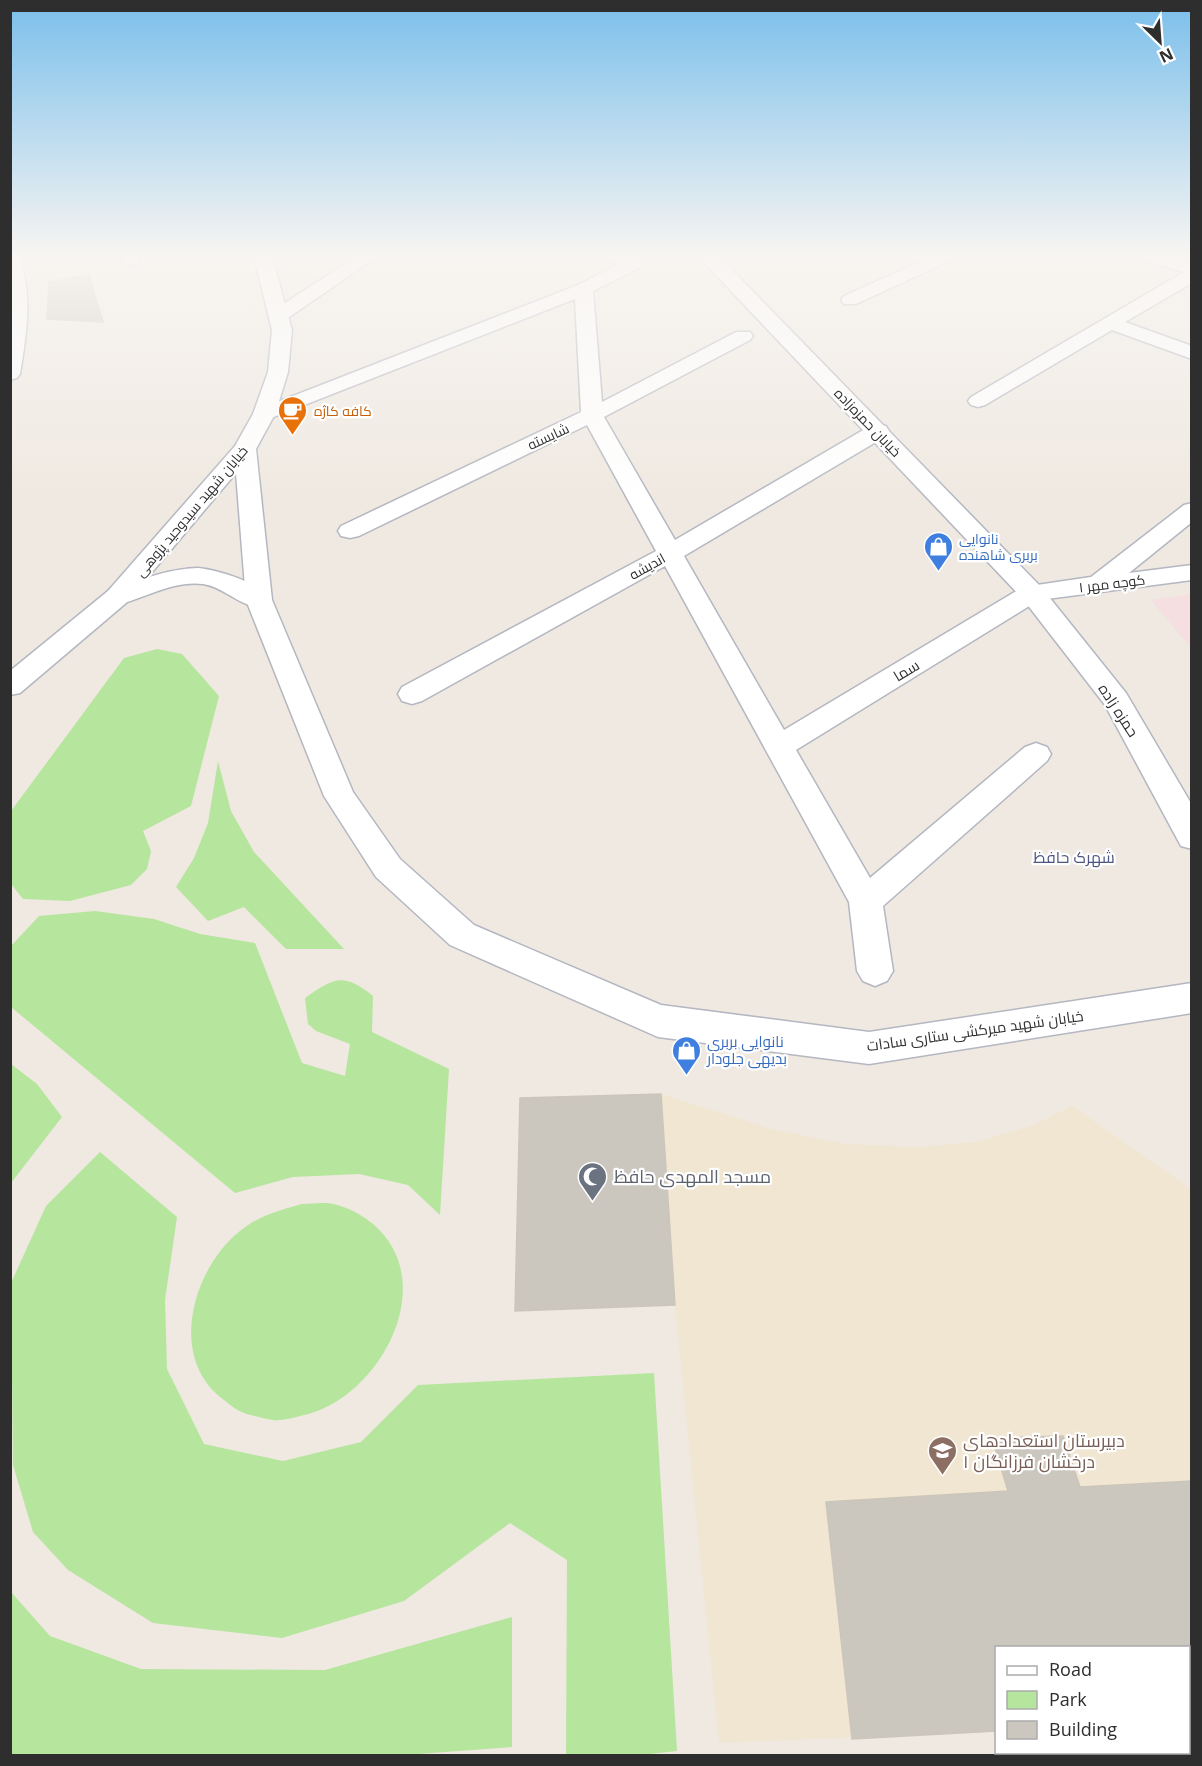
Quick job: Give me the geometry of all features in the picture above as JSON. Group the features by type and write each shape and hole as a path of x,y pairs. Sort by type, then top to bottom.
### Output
{"street":[{"path":"10,374 17,335"},
{"name":"خیابان شهید سیدوحید پژوهی","path":"10,686 117,597 245,449 264,414 278,372 281,335"},
{"path":"264,414 465,335"},
{"path":"587,335 592,416 866,901 875,971"},
{"name":"خیابان حمزه‌زاده","path":"785,335 1032,593"},
{"path":"978,401 1089,335"},
{"path":"1144,335 1191,353"},
{"name":"شایسته","path":"350,531 592,416 743,336"},
{"name":"اندیشه","path":"412,694 671,553 878,432"},
{"name":"خیابان شهید میرکشی ستاری سادات","path":"245,449 258,600 339,796 388,868 462,935 658,1021 869,1048 1191,998"},
{"path":"1099,584 1191,510"},
{"name":"کوچه مهر ۱","path":"1032,593 1191,572"},
{"path":"117,597 169,579 199,575 220,581 258,600"},
{"name":"سما","path":"780,746 1032,593"},
{"name":"حمزه زاده","path":"1032,593 1116,700 1189,828 1191,837"},
{"path":"866,901 1036,754"}],"shaded area":[{"path":"1192,594 1191,648 1151,600"},
{"name":"دبیرستان استعدادهای درخشان فرزانگان ۱","path":"661,1094 771,1129 846,1144 917,1147 976,1142 1034,1125 1072,1106 1191,1189 1191,1721 1190,1646 995,1646 995,1731 719,1743 675,1305"}],"green space":[{"path":"157,649 182,654 219,696 191,806 143,831 151,851 147,869 131,885 70,901 23,899 11,884 11,811 124,658"},
{"path":"218,761 231,811 254,852 344,949 286,949 244,907 208,921 176,887 194,858 208,823"},
{"path":"95,911 154,919 200,934 255,943 302,1063 345,1076 350,1044 316,1031 308,1024 305,998 331,982 339,981 354,983 373,996 372,1032 449,1069 440,1215 408,1185 359,1174 293,1177 235,1193 11,1007 11,946 39,916"},
{"path":"11,1064 37,1084 62,1117 11,1183"},
{"path":"100,1152 177,1217 165,1300 167,1369 204,1444 283,1461 361,1442 418,1385 654,1373 677,1751 631,1756 566,1755 567,1560 510,1523 404,1601 282,1638 153,1623 68,1570 33,1532 13,1465 11,1283 46,1206"},
{"path":"302,1204 339,1205 373,1224 393,1249 402,1277 401,1307 392,1337 376,1365 354,1388 328,1406 294,1418 273,1420 238,1410 206,1383 196,1362 191,1339 193,1314 199,1290 209,1268 223,1247 254,1221"},
{"path":"11,1592 50,1636 141,1669 325,1670 512,1617 512,1747 391,1756 11,1755"}],"building":[{"name":"مسجد المهدی حافظ","path":"661,1094 675,1305 515,1311 520,1098"},
{"path":"1063,1436 1080,1487 1191,1481 1191,1647 995,1646 995,1731 852,1739 826,1502 1008,1491 992,1438"}],"place":[{"name":"کافه کاژه","path":"293,436"},
{"name":"نانوایی بربری شاهنده","path":"938,572"},
{"name":"نانوایی بربری بدیهی جلودار","path":"686,1076"},
{"name":"مسجد المهدی حافظ","path":"593,1202"},
{"name":"دبیرستان استعدادهای درخشان فرزانگان ۱","path":"942,1476"}],"district":[{"name":"شهرک حافظ","path":"1074,857"}]}
